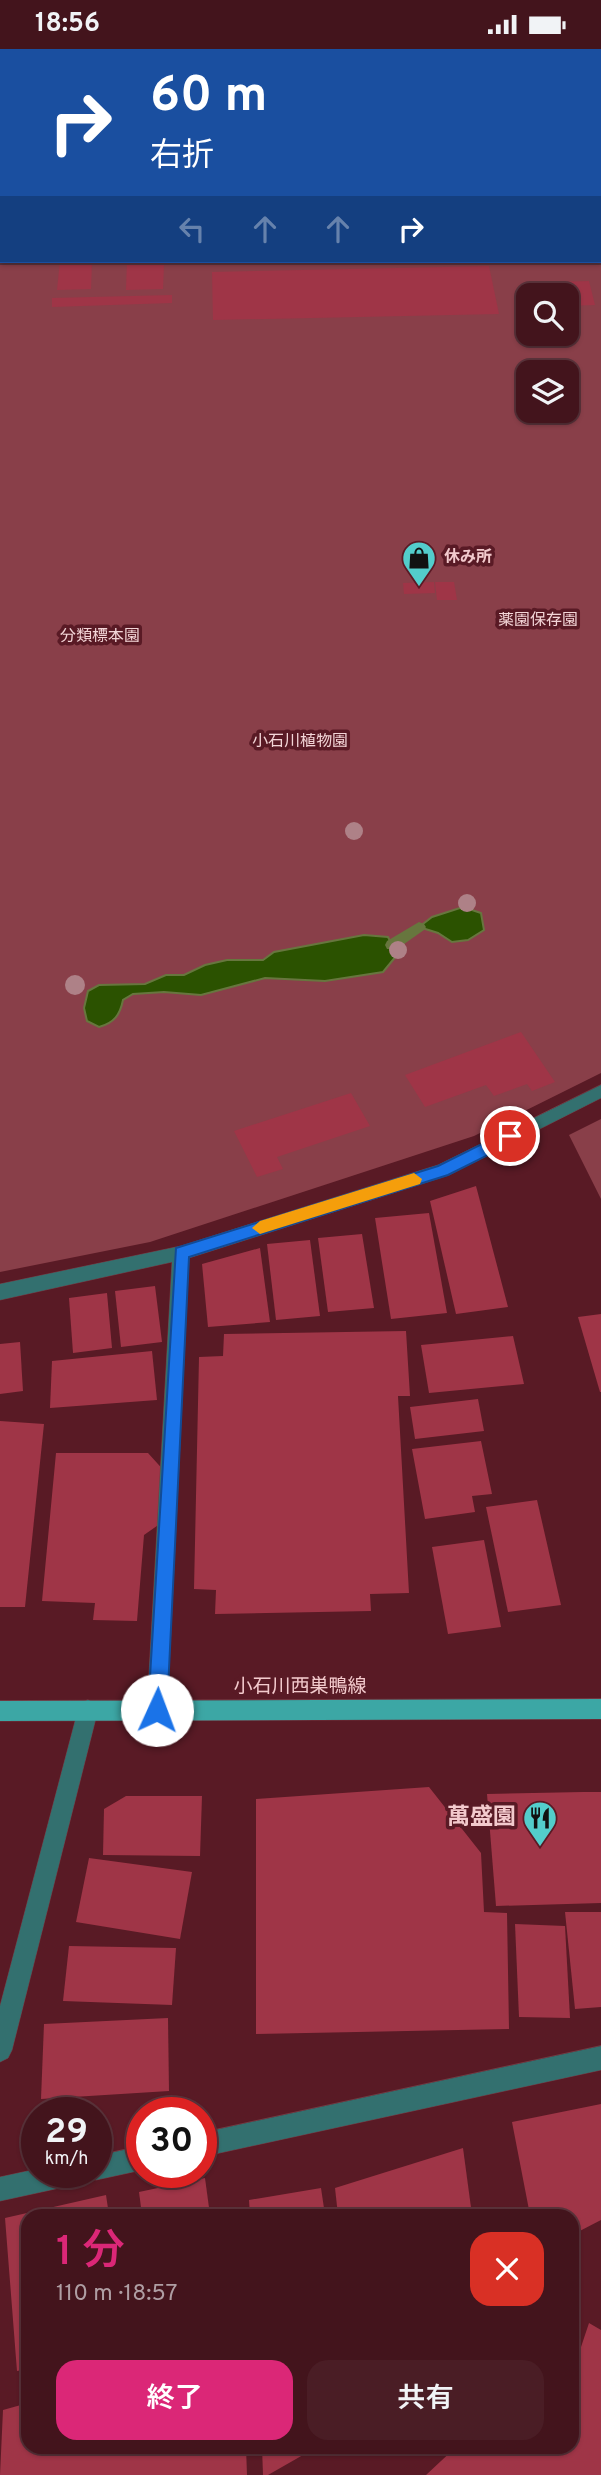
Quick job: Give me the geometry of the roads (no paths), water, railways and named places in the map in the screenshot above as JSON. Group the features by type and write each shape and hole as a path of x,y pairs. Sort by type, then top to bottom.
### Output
{"main road":[{"name":"小石川西巣鴨線","path":"0,1711 601,1709"}],"street":[{"path":"0,1292 181,1253 443,1170 601,1091"},
{"path":"157,1710 181,1253"},
{"path":"0,2050 88,1710"},
{"path":"217,2142 601,2058"},
{"path":"0,2189 21,2184"}],"waterway":[{"path":"392,945 419,927"}],"place":[{"name":"休み所","path":"419,588"},
{"name":"萬盛園","path":"540,1848"}],"park label":[{"name":"薬園保存園","path":"538,621"},
{"name":"分類標本園","path":"100,637"},
{"name":"小石川植物園","path":"300,742"}]}
